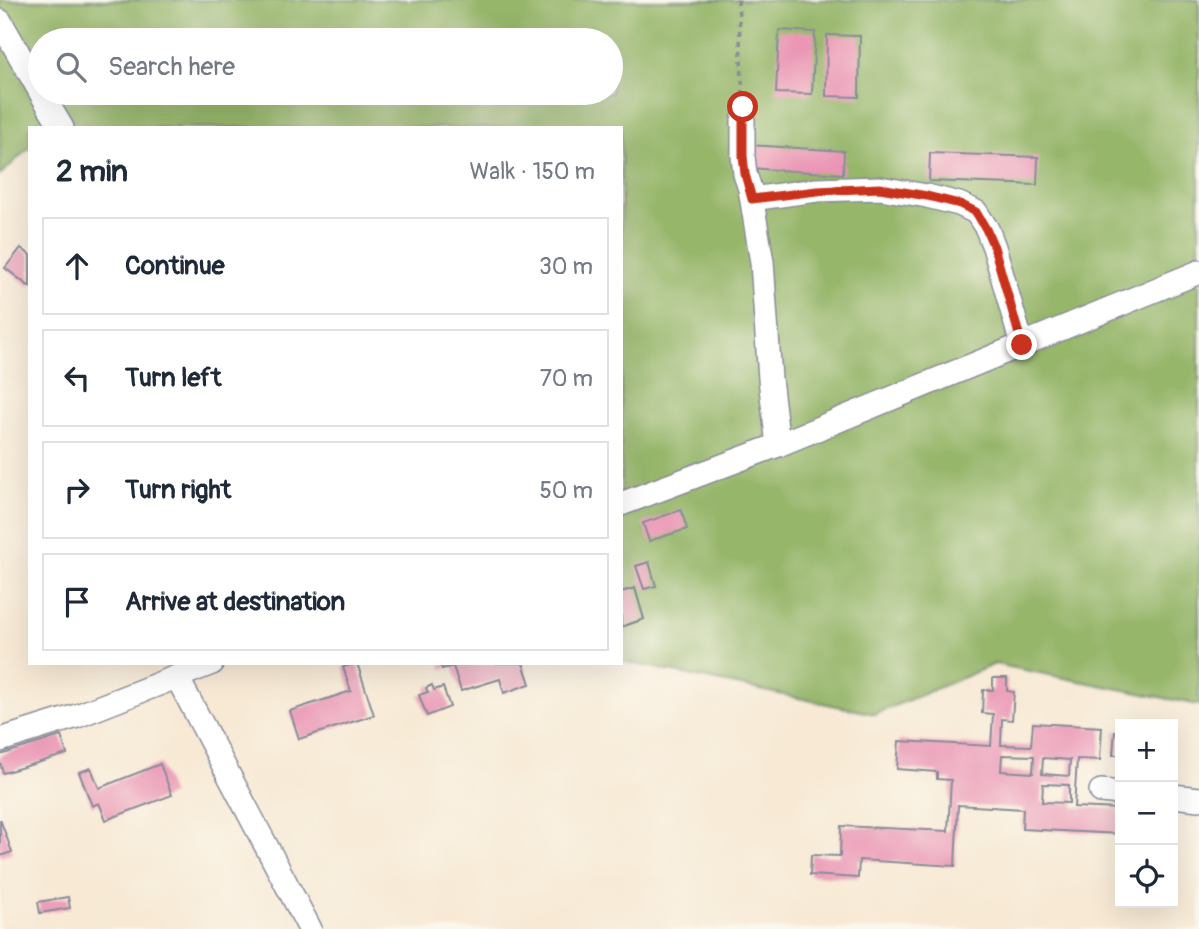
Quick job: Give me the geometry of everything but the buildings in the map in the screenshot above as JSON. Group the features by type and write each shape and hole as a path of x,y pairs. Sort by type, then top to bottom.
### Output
{"street":[{"path":"0,21 28,69"},
{"path":"49,105 61,126"},
{"path":"743,121 743,156 762,262 770,379 778,445"},
{"path":"752,199 817,191 880,188 960,204 976,212 994,247 1022,345"},
{"path":"623,503 778,445 1199,272"},
{"path":"0,740 77,716 207,665"},
{"path":"177,677 310,929"},
{"path":"1178,797 1199,799"}],"path":[{"path":"738,0 743,121"}],"green space":[{"path":"0,0 1199,0 1199,705 995,664 875,714 623,661 623,126 28,126 28,149 0,175"}],"route":[{"path":"743,107 743,156 752,199 817,191 880,188 960,204 976,212 994,247 1022,345"}]}
